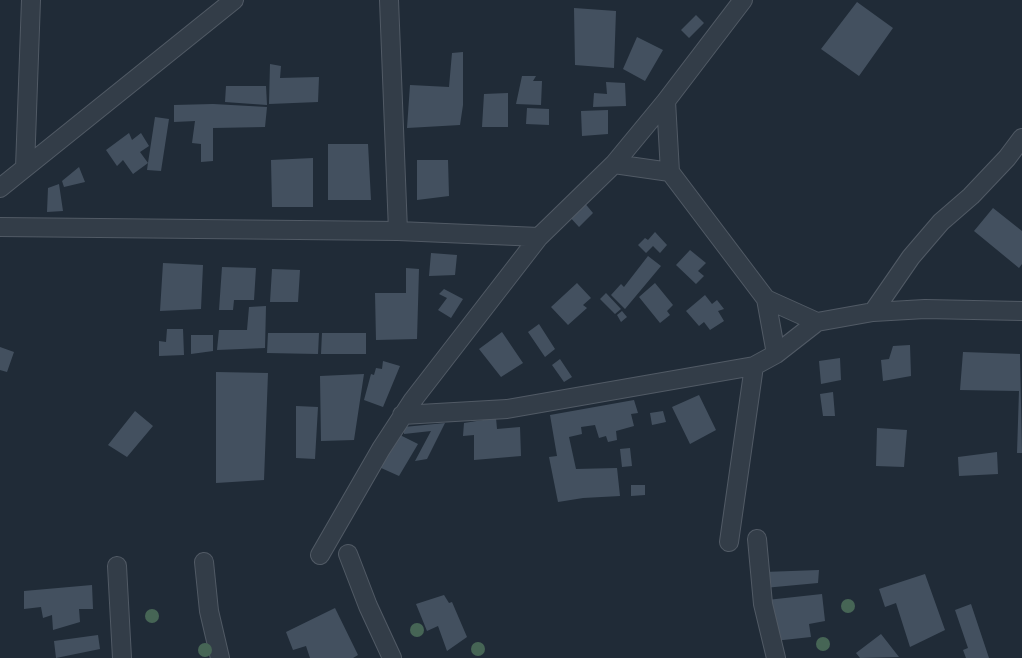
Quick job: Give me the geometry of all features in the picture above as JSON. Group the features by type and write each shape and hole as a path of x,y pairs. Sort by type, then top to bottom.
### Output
{"street":[{"path":"25,168 32,0"},
{"path":"0,188 234,0"},
{"path":"389,0 398,231"},
{"path":"320,555 402,415 539,238 614,164 666,101 743,0"},
{"path":"666,101 670,172 766,299 776,354"},
{"path":"873,312 906,264 941,222 971,196 1007,158 1022,138"},
{"path":"614,164 670,172"},
{"path":"0,227 398,231 539,238"},
{"path":"766,299 817,322"},
{"path":"402,415 507,408 754,366 776,354 817,322 873,312 924,310 1022,312"},
{"path":"729,542 754,366"},
{"path":"757,539 762,604 776,658"},
{"path":"348,554 368,606 392,658"},
{"path":"204,562 209,611 220,658"},
{"path":"117,566 122,658"}],"building":[{"path":"857,2 893,28 859,76 821,49"},
{"path":"574,8 616,11 614,68 575,65"},
{"path":"696,15 704,23 689,38 681,30"},
{"path":"637,37 663,50 645,81 623,69"},
{"path":"463,52 463,105 460,125 407,128 410,85 449,87 452,53"},
{"path":"270,64 281,66 280,78 319,77 318,102 269,104"},
{"path":"522,76 536,76 533,81 542,81 541,105 516,104"},
{"path":"606,82 625,83 626,106 593,107 594,93 607,94"},
{"path":"226,86 266,86 267,105 225,102"},
{"path":"508,93 508,127 482,127 484,94"},
{"path":"213,104 267,107 265,127 213,128 213,161 201,162 201,144 192,143 195,121 174,122 174,105"},
{"path":"527,108 549,109 549,125 526,124"},
{"path":"608,110 608,134 582,136 581,111"},
{"path":"155,117 169,119 161,171 147,170"},
{"path":"129,133 132,140 141,133 149,146 140,152 148,163 133,174 123,160 117,166 106,150"},
{"path":"328,144 368,144 371,200 328,200"},
{"path":"313,158 313,207 272,207 271,160"},
{"path":"417,160 448,160 449,196 417,200"},
{"path":"79,167 85,182 64,187 62,181"},
{"path":"59,184 63,211 47,212 48,188"},
{"path":"583,201 593,213 579,227 568,215"},
{"path":"993,208 1022,231 1022,264 1019,268 974,231"},
{"path":"655,232 667,245 660,253 653,246 646,253 638,245 645,238 648,240"},
{"path":"690,250 706,263 698,271 704,276 696,284 676,265"},
{"path":"431,253 457,255 455,275 429,276"},
{"path":"648,256 661,266 625,309 611,295 621,284 624,287"},
{"path":"163,263 203,265 201,309 160,311"},
{"path":"222,267 256,268 254,300 234,300 233,310 219,310"},
{"path":"406,268 419,269 417,339 376,340 375,293 406,293"},
{"path":"272,269 300,270 298,302 270,302"},
{"path":"577,283 591,298 583,305 587,308 568,325 551,307"},
{"path":"655,283 673,305 667,311 670,315 660,323 639,297"},
{"path":"444,289 463,299 451,318 438,310 447,298 439,294"},
{"path":"606,293 621,309 615,314 600,299"},
{"path":"705,295 712,304 717,300 724,309 718,311 724,321 710,330 704,322 699,326 686,311"},
{"path":"266,306 265,348 217,350 219,330 247,330 249,307"},
{"path":"622,311 627,317 621,322 617,315"},
{"path":"539,324 555,349 545,357 528,332"},
{"path":"167,329 183,329 184,355 159,356 159,341 166,342"},
{"path":"502,332 523,363 501,377 479,349"},
{"path":"268,333 319,333 318,354 267,353"},
{"path":"322,333 366,333 366,354 321,354"},
{"path":"191,335 213,335 213,351 191,354"},
{"path":"910,345 911,376 883,381 881,360 889,359 893,346"},
{"path":"0,347 14,352 7,372 0,370"},
{"path":"963,352 1020,354 1022,453 1017,453 1019,391 960,390"},
{"path":"840,358 841,380 821,384 819,361"},
{"path":"560,359 572,377 564,382 552,365"},
{"path":"383,361 400,366 383,407 364,400 371,374 374,375 376,368 382,369"},
{"path":"216,372 268,373 264,480 216,483"},
{"path":"364,374 354,440 321,441 320,376"},
{"path":"833,392 835,416 823,416 820,394"},
{"path":"699,395 716,430 690,444 672,407"},
{"path":"634,400 638,413 631,414 634,426 616,431 617,440 608,442 606,436 599,438 595,425 581,427 582,434 569,437 576,469 617,468 620,496 583,498 558,502 549,457 557,456 550,415"},
{"path":"296,406 318,407 315,459 296,458"},
{"path":"135,411 153,426 127,457 108,445"},
{"path":"663,411 666,422 652,425 650,413"},
{"path":"496,418 497,429 520,427 521,456 474,460 474,435 463,436 464,423"},
{"path":"445,423 427,459 415,461 431,431 404,434 404,427"},
{"path":"877,428 907,430 904,467 876,466"},
{"path":"398,434 418,444 399,476 379,467"},
{"path":"630,448 632,466 622,467 620,449"},
{"path":"997,452 998,474 959,476 958,457"},
{"path":"631,485 645,485 645,495 631,496"},
{"path":"819,570 818,583 764,588 764,572"},
{"path":"925,574 945,630 910,647 896,603 885,607 879,589"},
{"path":"92,585 93,609 79,609 80,622 53,630 52,615 43,618 41,607 24,609 24,591"},
{"path":"822,594 825,621 809,624 811,637 774,641 767,600"},
{"path":"444,595 449,603 452,602 467,637 447,651 438,626 427,631 416,604"},
{"path":"971,604 989,658 966,658 963,650 968,648 955,610"},
{"path":"335,608 358,655 353,658 310,658 306,646 293,650 286,632"},
{"path":"881,634 899,657 860,658 856,653"},
{"path":"98,635 100,649 56,658 54,641"}]}
